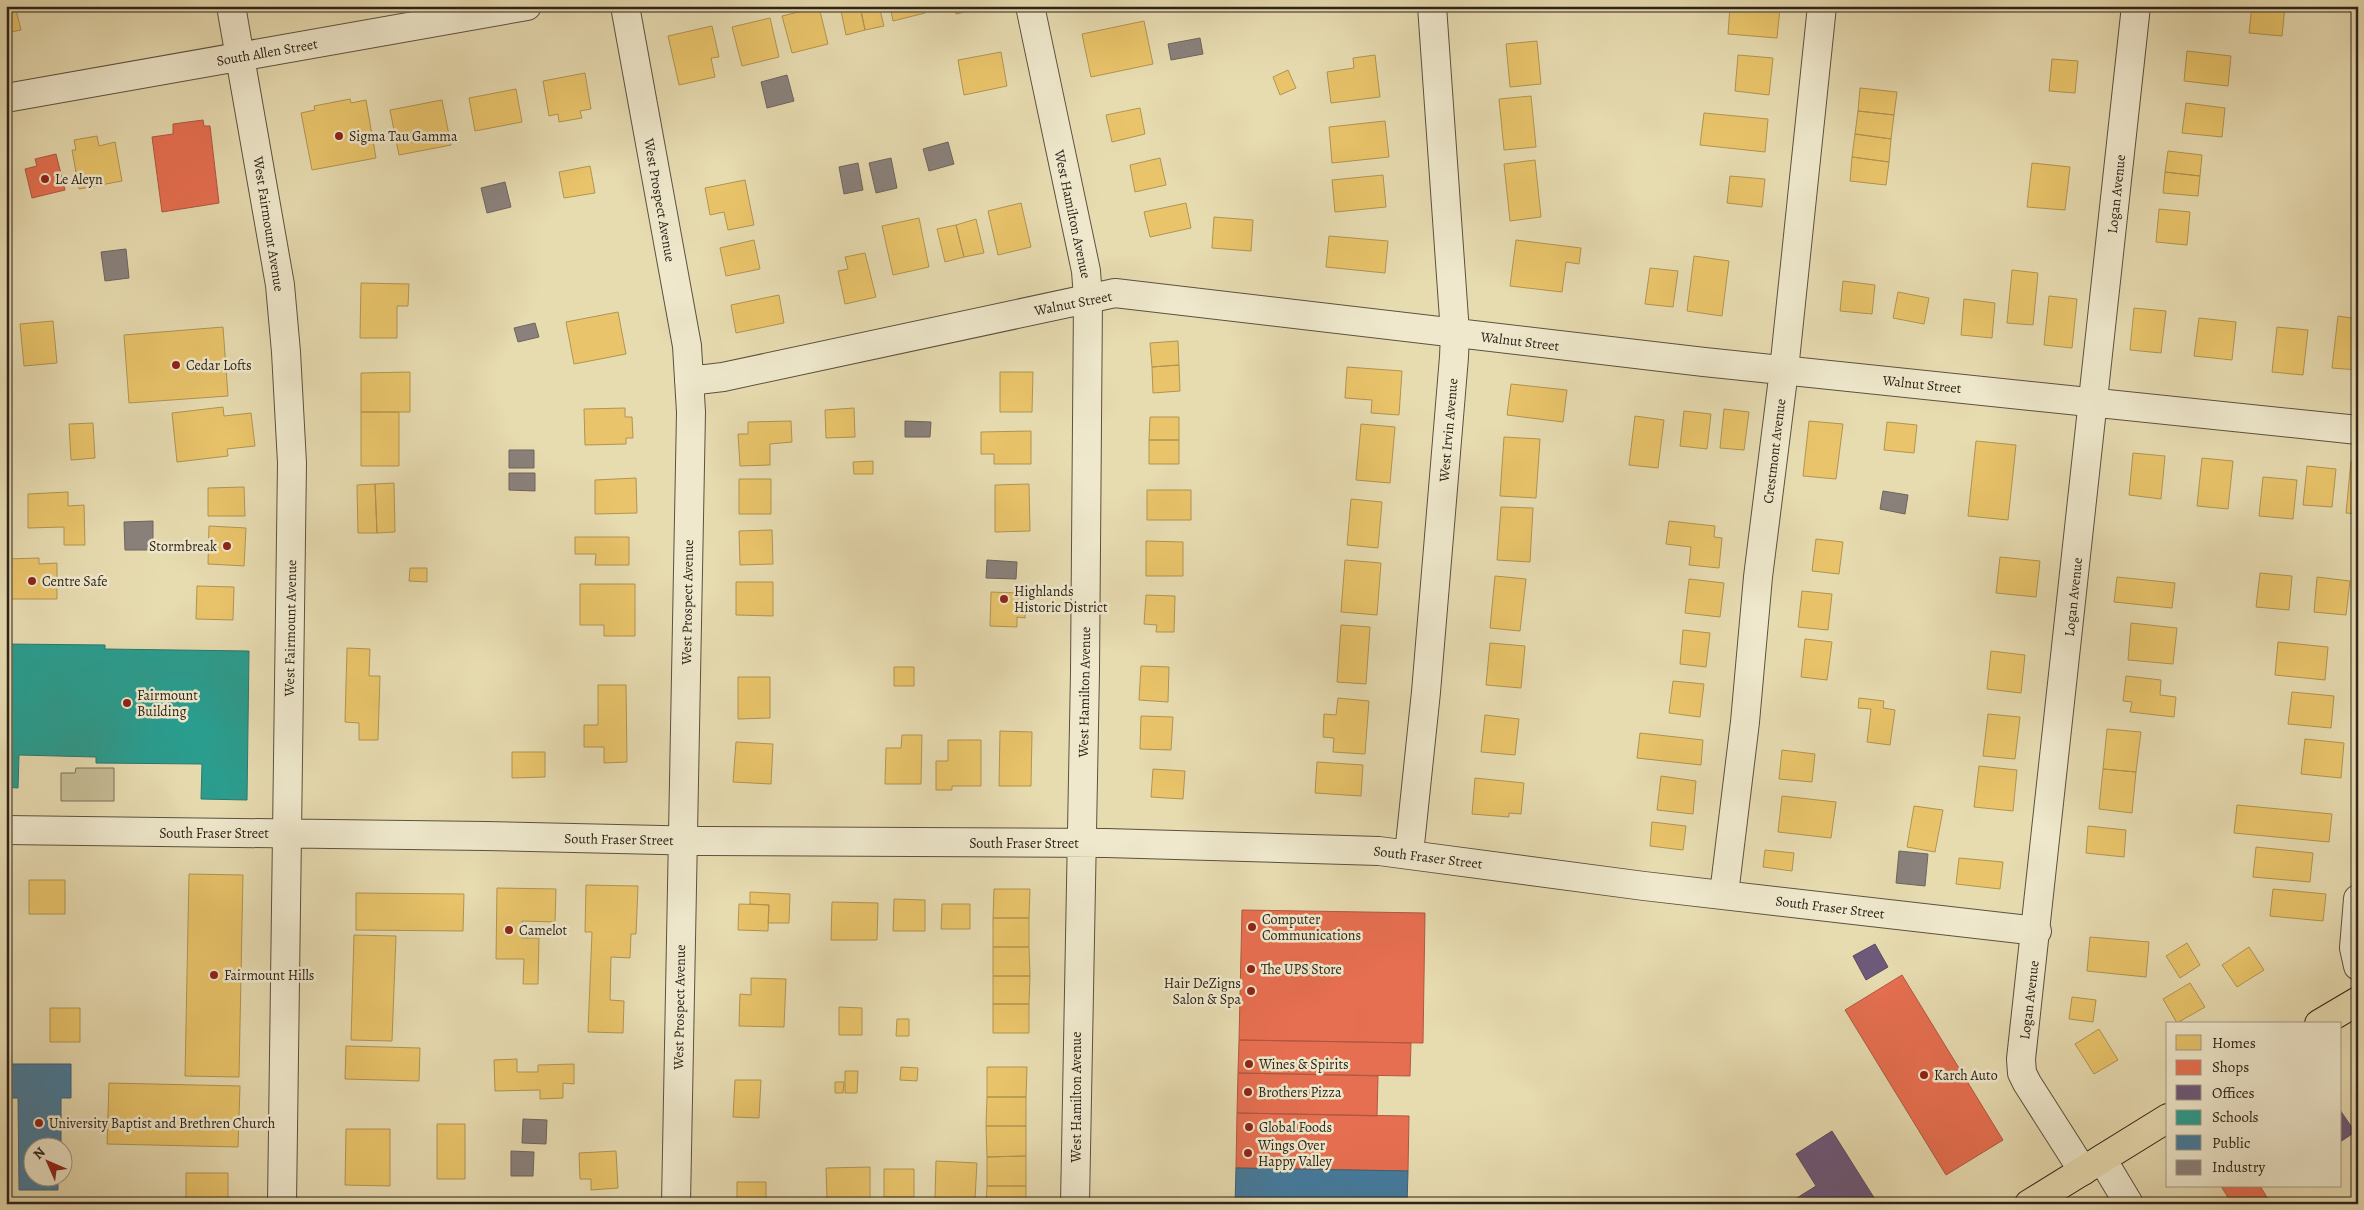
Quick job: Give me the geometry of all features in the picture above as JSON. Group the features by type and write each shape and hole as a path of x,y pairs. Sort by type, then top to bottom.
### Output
{"main road":[{"path":"2322,1022 2358,1001"},
{"path":"2029,1204 2166,1119"}],"street":[{"name":"West Fairmount Avenue","path":"231,6 280,285 292,463 282,1204"},
{"name":"South Allen Street","path":"6,98 527,6"},
{"name":"West Prospect Avenue","path":"625,6 687,346 691,412 676,1204"},
{"name":"West Hamilton Avenue","path":"1030,6 1086,271 1088,298 1075,1204"},
{"name":"West Irvin Avenue","path":"1409,854 1426,682 1454,333 1432,6"},
{"name":"Crestmont Avenue","path":"1724,894 1745,722 1758,577 1784,370 1822,6"},
{"name":"Logan Avenue","path":"2129,1204 2093,1165 2027,1083 2022,1073 2021,1059 2037,931 2136,6"},
{"name":"Walnut Street","path":"688,381 723,377 1115,293 1784,370 2094,404 2358,430"},
{"name":"South Fraser Street","path":"6,830 287,833 682,841 1081,843 1379,851 2037,931"},
{"path":"2358,899 2354,948 2358,966"}],"shaded area":[{"path":"76,768 114,768 114,801 61,801 61,773 75,773"}],"building: Homes":[{"path":"6,6 15,6 21,30 6,33"},
{"path":"840,6 860,6 865,30 846,35"},
{"path":"860,6 879,6 884,26 865,30"},
{"path":"890,6 923,6 925,13 893,21"},
{"path":"954,6 991,6 956,14"},
{"path":"1730,6 1780,8 1777,38 1728,34"},
{"path":"2252,6 2285,6 2282,36 2249,33"},
{"path":"819,7 828,44 792,53 782,16"},
{"path":"770,18 779,57 742,66 732,27"},
{"path":"1144,21 1153,64 1091,77 1082,34"},
{"path":"712,26 719,57 711,58 715,77 679,85 668,36"},
{"path":"1537,41 1541,84 1510,87 1506,44"},
{"path":"2187,51 2231,56 2228,86 2184,81"},
{"path":"1001,52 1007,86 964,95 958,60"},
{"path":"1375,55 1380,97 1331,103 1327,72 1354,68 1353,58"},
{"path":"1738,55 1773,58 1769,95 1735,91"},
{"path":"2052,59 2078,61 2075,93 2049,91"},
{"path":"1288,70 1296,88 1280,95 1273,77"},
{"path":"585,73 591,109 580,111 582,118 559,122 558,114 549,116 543,81"},
{"path":"1860,88 1897,92 1894,115 1858,111"},
{"path":"516,89 522,122 475,131 469,98"},
{"path":"1531,96 1536,147 1504,150 1499,99"},
{"name":"Sigma Tau Gamma","path":"350,99 351,103 366,100 376,158 312,170 301,113 315,110 314,106"},
{"path":"442,100 451,145 399,155 390,110"},
{"path":"2186,103 2225,108 2222,137 2182,133"},
{"path":"1140,108 1145,134 1112,142 1106,115"},
{"path":"1858,111 1894,115 1891,139 1855,134"},
{"path":"1704,113 1768,119 1765,152 1700,145"},
{"path":"1385,121 1389,157 1332,163 1329,127"},
{"path":"1855,134 1891,139 1889,162 1852,157"},
{"path":"97,136 99,146 115,142 122,181 79,189 72,150 76,150 74,140"},
{"path":"2168,151 2202,155 2200,176 2165,172"},
{"path":"1852,157 1889,162 1886,185 1850,181"},
{"path":"1160,158 1166,185 1135,192 1130,165"},
{"path":"1535,160 1541,217 1510,221 1504,164"},
{"path":"2032,163 2070,167 2065,210 2027,207"},
{"path":"590,166 595,193 564,198 559,172"},
{"path":"2165,172 2200,176 2198,196 2163,193"},
{"path":"1383,175 1386,207 1335,212 1332,180"},
{"path":"1730,176 1765,179 1762,207 1727,203"},
{"path":"745,180 754,225 728,230 724,212 710,215 705,188"},
{"path":"1021,203 1031,247 998,255 988,211"},
{"path":"1186,203 1191,228 1150,237 1144,212"},
{"path":"2159,209 2190,212 2187,245 2156,242"},
{"path":"1214,217 1253,220 1251,251 1212,248"},
{"path":"919,218 929,267 893,275 882,226"},
{"path":"976,219 984,253 964,257 956,225"},
{"path":"956,225 964,257 945,262 937,229"},
{"path":"1329,236 1388,241 1385,273 1326,267"},
{"path":"754,240 760,269 726,276 720,248"},
{"path":"1516,240 1581,248 1579,264 1566,262 1562,292 1510,286"},
{"path":"865,253 876,297 845,304 838,271 848,269 845,257"},
{"path":"1694,256 1729,261 1722,316 1687,311"},
{"path":"1650,268 1678,271 1673,307 1645,304"},
{"path":"2012,270 2038,273 2033,325 2007,323"},
{"path":"1843,281 1875,285 1872,314 1840,311"},
{"path":"361,283 409,284 408,306 397,306 397,338 360,338"},
{"path":"1898,292 1929,298 1924,324 1893,318"},
{"path":"779,295 784,323 736,333 731,305"},
{"path":"2049,296 2077,299 2072,348 2044,345"},
{"path":"1964,299 1995,303 1992,338 1961,335"},
{"path":"2134,308 2166,311 2161,353 2130,350"},
{"path":"618,312 626,354 574,364 566,322"},
{"path":"2338,316 2358,319 2358,370 2332,368"},
{"path":"2199,318 2236,322 2232,360 2194,356"},
{"path":"53,321 57,363 24,366 20,324"},
{"name":"Cedar Lofts","path":"223,327 228,396 129,403 124,335"},
{"path":"2277,327 2308,330 2303,375 2272,372"},
{"path":"1178,341 1179,365 1152,367 1150,343"},
{"path":"1179,365 1180,391 1153,393 1152,367"},
{"path":"1347,367 1402,371 1399,415 1371,413 1372,400 1345,398"},
{"path":"410,372 410,412 361,412 361,373"},
{"path":"1000,372 1033,372 1032,412 1000,412"},
{"path":"1511,384 1567,390 1563,422 1507,415"},
{"path":"223,407 224,416 251,413 255,446 227,449 228,456 177,462 172,413"},
{"path":"625,408 625,417 632,417 633,438 626,438 626,444 585,445 584,409"},
{"path":"854,408 855,437 826,438 825,410"},
{"path":"1724,409 1749,412 1744,450 1720,448"},
{"path":"1684,411 1711,414 1707,449 1680,446"},
{"path":"361,412 399,412 399,466 361,466"},
{"path":"1635,416 1664,420 1658,468 1629,465"},
{"path":"1150,417 1179,417 1179,440 1149,440"},
{"path":"791,421 792,442 770,444 770,465 740,466 738,434 748,434 748,422"},
{"path":"1809,421 1843,424 1836,479 1803,476"},
{"path":"1887,422 1917,425 1914,453 1884,450"},
{"path":"93,423 95,458 71,460 69,424"},
{"path":"1361,424 1395,427 1390,483 1356,480"},
{"path":"1031,431 1031,464 994,464 994,454 981,454 981,432"},
{"path":"1504,437 1540,439 1536,498 1500,496"},
{"path":"1149,440 1179,440 1179,464 1149,464"},
{"path":"1976,441 2016,445 2008,520 1968,516"},
{"path":"2133,453 2165,456 2161,499 2129,495"},
{"path":"2202,458 2233,461 2228,509 2197,506"},
{"path":"873,461 873,474 854,474 853,462"},
{"path":"2351,461 2358,461 2358,514 2346,513"},
{"path":"2307,466 2336,469 2332,507 2303,505"},
{"path":"2263,477 2297,480 2293,519 2259,516"},
{"path":"636,478 637,513 595,514 595,480"},
{"path":"739,479 771,479 771,514 739,514"},
{"path":"394,483 395,532 377,533 375,484"},
{"path":"375,484 377,533 358,533 357,485"},
{"path":"1029,484 1030,531 995,532 995,485"},
{"path":"244,487 245,516 208,516 208,488"},
{"path":"1147,490 1191,490 1191,520 1147,520"},
{"path":"68,492 68,506 84,505 85,545 64,545 64,527 28,528 28,494"},
{"path":"1351,499 1382,502 1378,548 1347,545"},
{"path":"1501,507 1533,508 1530,562 1497,560"},
{"path":"1669,521 1715,526 1714,537 1722,538 1719,568 1689,565 1691,547 1666,544"},
{"name":"Stormbreak","path":"209,526 246,528 244,566 208,564"},
{"path":"772,530 773,564 740,565 739,531"},
{"path":"575,537 629,537 629,565 595,565 596,554 575,554"},
{"path":"1816,539 1843,542 1839,574 1812,571"},
{"path":"1146,541 1183,542 1183,576 1146,576"},
{"path":"2000,557 2040,561 2036,597 1996,593"},
{"name":"Centre Safe","path":"39,558 39,564 57,563 57,599 6,599 6,559"},
{"path":"1345,560 1381,563 1377,615 1341,612"},
{"path":"410,568 427,568 427,582 409,581"},
{"path":"2260,573 2292,576 2289,610 2256,607"},
{"path":"1495,576 1526,579 1520,631 1490,628"},
{"path":"2117,577 2175,583 2172,608 2114,602"},
{"path":"2317,577 2350,581 2346,615 2314,612"},
{"path":"1689,579 1724,583 1720,617 1685,613"},
{"path":"736,582 773,582 773,616 736,615"},
{"path":"580,584 635,584 635,636 604,636 604,625 580,625"},
{"path":"197,586 234,587 233,620 196,619"},
{"path":"1802,591 1832,594 1828,630 1798,627"},
{"path":"991,592 1018,593 1018,601 1026,601 1025,618 1017,617 1017,627 990,626"},
{"path":"1146,595 1175,596 1174,632 1156,632 1157,625 1144,624"},
{"path":"2131,623 2177,628 2173,664 2128,660"},
{"path":"1341,625 1370,627 1366,684 1337,682"},
{"path":"1683,630 1710,633 1706,667 1680,664"},
{"path":"1805,639 1832,642 1827,680 1801,677"},
{"path":"2278,642 2328,647 2325,680 2275,675"},
{"path":"1490,643 1525,646 1521,688 1486,685"},
{"path":"347,648 370,649 369,676 380,676 378,740 359,740 359,723 345,722"},
{"path":"1991,651 2025,655 2021,693 1987,689"},
{"path":"1141,666 1169,667 1168,702 1139,700"},
{"path":"894,667 914,667 914,686 894,686"},
{"path":"2126,676 2161,680 2160,695 2176,697 2174,717 2130,712 2132,702 2123,701"},
{"path":"738,677 770,677 770,718 738,719"},
{"path":"1673,681 1704,684 1700,717 1669,713"},
{"path":"598,685 626,685 627,762 604,763 604,747 584,747 584,725 598,725"},
{"path":"2292,692 2334,696 2331,728 2288,724"},
{"path":"1338,698 1369,701 1365,754 1333,752 1334,738 1323,737 1324,714 1336,715"},
{"path":"1859,698 1884,701 1883,708 1895,710 1890,745 1867,742 1871,709 1858,708"},
{"path":"1988,714 2020,717 2015,759 1983,756"},
{"path":"1485,715 1519,719 1515,755 1481,752"},
{"path":"1141,716 1173,717 1171,750 1140,749"},
{"path":"2107,729 2141,732 2136,772 2103,769"},
{"path":"1000,731 1032,732 1031,786 999,786"},
{"path":"1640,733 1703,740 1701,765 1637,758"},
{"path":"902,735 922,735 921,784 885,784 886,748 901,748"},
{"path":"2305,739 2344,743 2341,778 2301,774"},
{"path":"948,740 981,740 981,786 952,786 952,790 936,790 936,761 948,761"},
{"path":"736,742 773,744 771,784 733,782"},
{"path":"1782,750 1815,754 1812,782 1779,779"},
{"path":"512,752 545,752 545,777 512,778"},
{"path":"1317,762 1363,765 1361,796 1315,793"},
{"path":"1979,766 2017,770 2013,811 1974,807"},
{"path":"1153,769 1185,771 1183,799 1151,797"},
{"path":"2103,769 2136,772 2132,813 2099,809"},
{"path":"1661,776 1696,781 1693,814 1657,810"},
{"path":"1475,778 1524,783 1521,814 1509,813 1509,817 1472,814"},
{"path":"1782,796 1836,802 1831,838 1778,832"},
{"path":"2237,805 2332,814 2329,842 2234,833"},
{"path":"1914,806 1943,810 1935,852 1907,847"},
{"path":"1652,822 1686,826 1683,850 1650,846"},
{"path":"2088,826 2126,830 2124,857 2086,853"},
{"path":"2256,847 2313,853 2310,882 2253,877"},
{"path":"1765,850 1794,853 1792,871 1763,867"},
{"path":"1959,858 2003,862 2000,889 1956,884"},
{"name":"Fairmount Hills","path":"189,874 243,875 239,1077 185,1076"},
{"path":"29,880 65,880 65,914 29,914"},
{"path":"586,885 638,886 636,934 631,934 630,958 611,957 610,1000 624,1001 623,1033 588,1032 592,932 585,932"},
{"name":"Camelot","path":"497,888 556,889 555,922 522,921 522,938 539,938 538,984 523,984 524,959 496,959"},
{"path":"994,889 1030,889 1029,918 993,918"},
{"path":"2273,889 2326,894 2323,921 2270,916"},
{"path":"750,892 790,894 789,923 768,923 769,905 750,904"},
{"path":"356,893 464,894 463,931 356,930"},
{"path":"894,899 925,900 925,931 893,931"},
{"path":"832,902 878,903 877,940 831,940"},
{"path":"739,904 769,905 768,931 738,930"},
{"path":"942,904 970,904 970,929 941,929"},
{"path":"993,918 1029,918 1029,947 993,947"},
{"path":"354,935 396,936 392,1041 351,1040"},
{"path":"2090,937 2149,942 2146,977 2087,971"},
{"path":"2187,943 2200,965 2180,978 2166,956"},
{"path":"993,947 1029,947 1030,976 993,976"},
{"path":"2249,947 2264,970 2237,987 2222,965"},
{"path":"993,976 1030,976 1029,1004 993,1004"},
{"path":"751,978 786,979 784,1027 739,1026 740,994 751,995"},
{"path":"2190,983 2205,1007 2176,1022 2163,999"},
{"path":"2072,997 2096,1000 2093,1022 2069,1019"},
{"path":"993,1004 1029,1004 1029,1033 993,1033"},
{"path":"839,1007 862,1008 862,1035 839,1035"},
{"path":"50,1008 80,1008 80,1042 50,1042"},
{"path":"897,1019 909,1019 909,1036 896,1036"},
{"path":"2099,1029 2118,1060 2094,1074 2075,1044"},
{"path":"346,1046 420,1048 419,1081 345,1079"},
{"path":"517,1059 517,1072 538,1072 538,1065 574,1064 574,1084 563,1083 563,1098 540,1099 540,1090 495,1091 494,1060"},
{"path":"901,1067 918,1068 917,1081 900,1080"},
{"path":"987,1067 1027,1067 1026,1097 987,1097"},
{"path":"845,1071 858,1071 857,1093 845,1093"},
{"path":"735,1080 761,1080 759,1118 733,1117"},
{"path":"835,1082 844,1082 843,1093 835,1093"},
{"path":"109,1083 240,1086 238,1147 107,1144"},
{"path":"987,1097 1026,1097 1026,1126 986,1126"},
{"path":"437,1124 465,1124 465,1179 437,1179"},
{"path":"986,1126 1026,1126 1026,1156 987,1157"},
{"path":"346,1129 390,1129 390,1186 345,1185"},
{"path":"616,1151 618,1188 591,1190 591,1179 580,1179 579,1153"},
{"path":"1026,1156 1026,1186 987,1186 987,1157"},
{"path":"936,1161 977,1163 975,1199 935,1198"},
{"path":"870,1167 870,1199 827,1200 826,1168"},
{"path":"884,1169 914,1169 914,1197 884,1197"},
{"path":"186,1173 228,1173 228,1204 186,1204"},
{"path":"737,1182 766,1182 766,1204 737,1204"},
{"path":"987,1186 1026,1186 1026,1204 986,1204"}],"building: Shops":[{"path":"203,120 204,126 210,126 219,203 162,212 152,137 173,134 173,124"},
{"name":"Le Aleyn","path":"56,154 65,190 32,198 25,169 37,166 35,159"},
{"path":"1242,910 1425,913 1423,1043 1239,1040"},
{"name":"Karch Auto","path":"1902,975 2003,1140 1946,1175 1845,1010"},
{"path":"1239,1040 1411,1043 1410,1076 1238,1073"},
{"path":"1238,1073 1378,1076 1377,1116 1237,1113"},
{"path":"1237,1113 1409,1116 1408,1171 1236,1168"},
{"path":"2222,1188 2261,1188 2271,1204 2232,1204"}],"building: Offices":[{"path":"1875,944 1888,967 1866,980 1853,956"},
{"path":"2342,1113 2355,1132 2342,1141"},
{"path":"1832,1131 1878,1204 1789,1203 1816,1186 1796,1154"}],"building: Schools":[{"name":"Fairmount Building","path":"6,644 105,645 105,649 249,651 247,800 201,799 202,764 96,763 96,757 19,755 18,788 6,787"}],"building: Public":[{"name":"University Baptist and Brethren Church","path":"6,1064 71,1064 71,1098 61,1098 61,1138 22,1138 22,1188 58,1188 58,1190 19,1190 18,1098 6,1098"},
{"path":"1236,1168 1408,1171 1407,1204 1235,1204"}],"building: Industry":[{"path":"1200,38 1203,54 1171,60 1168,44"},
{"path":"787,75 794,101 767,108 761,82"},
{"path":"948,142 954,164 929,171 923,149"},
{"path":"891,158 897,188 876,193 869,163"},
{"path":"858,163 863,190 844,194 839,167"},
{"path":"505,182 511,207 487,213 481,188"},
{"path":"126,249 129,278 105,281 101,252"},
{"path":"535,323 539,337 518,342 514,328"},
{"path":"905,421 931,422 930,437 905,437"},
{"path":"509,450 534,450 534,468 509,468"},
{"path":"509,473 535,473 535,491 509,490"},
{"path":"1883,491 1908,495 1905,514 1880,509"},
{"path":"153,521 153,550 125,550 124,522"},
{"path":"987,560 1017,562 1016,579 986,578"},
{"path":"1899,851 1928,854 1925,886 1896,883"},
{"path":"523,1119 547,1120 546,1144 522,1143"},
{"path":"511,1151 534,1152 533,1176 511,1176"}],"place":[{"name":"Sigma Tau Gamma","path":"339,136"},
{"name":"Le Aleyn","path":"45,179"},
{"name":"Cedar Lofts","path":"176,365"},
{"name":"Stormbreak","path":"227,546"},
{"name":"Centre Safe","path":"32,581"},
{"name":"Highlands Historic District","path":"1004,599"},
{"name":"Fairmount Building","path":"127,703"},
{"name":"Computer Communications","path":"1252,927"},
{"name":"Camelot","path":"509,930"},
{"name":"The UPS Store","path":"1251,969"},
{"name":"Fairmount Hills","path":"214,975"},
{"name":"Hair DeZigns Salon & Spa","path":"1251,991"},
{"name":"Wines & Spirits","path":"1249,1064"},
{"name":"Karch Auto","path":"1924,1075"},
{"name":"Brothers Pizza","path":"1248,1092"},
{"name":"University Baptist and Brethren Church","path":"39,1123"},
{"name":"Global Foods","path":"1249,1127"},
{"name":"Wings Over Happy Valley","path":"1248,1153"}]}
